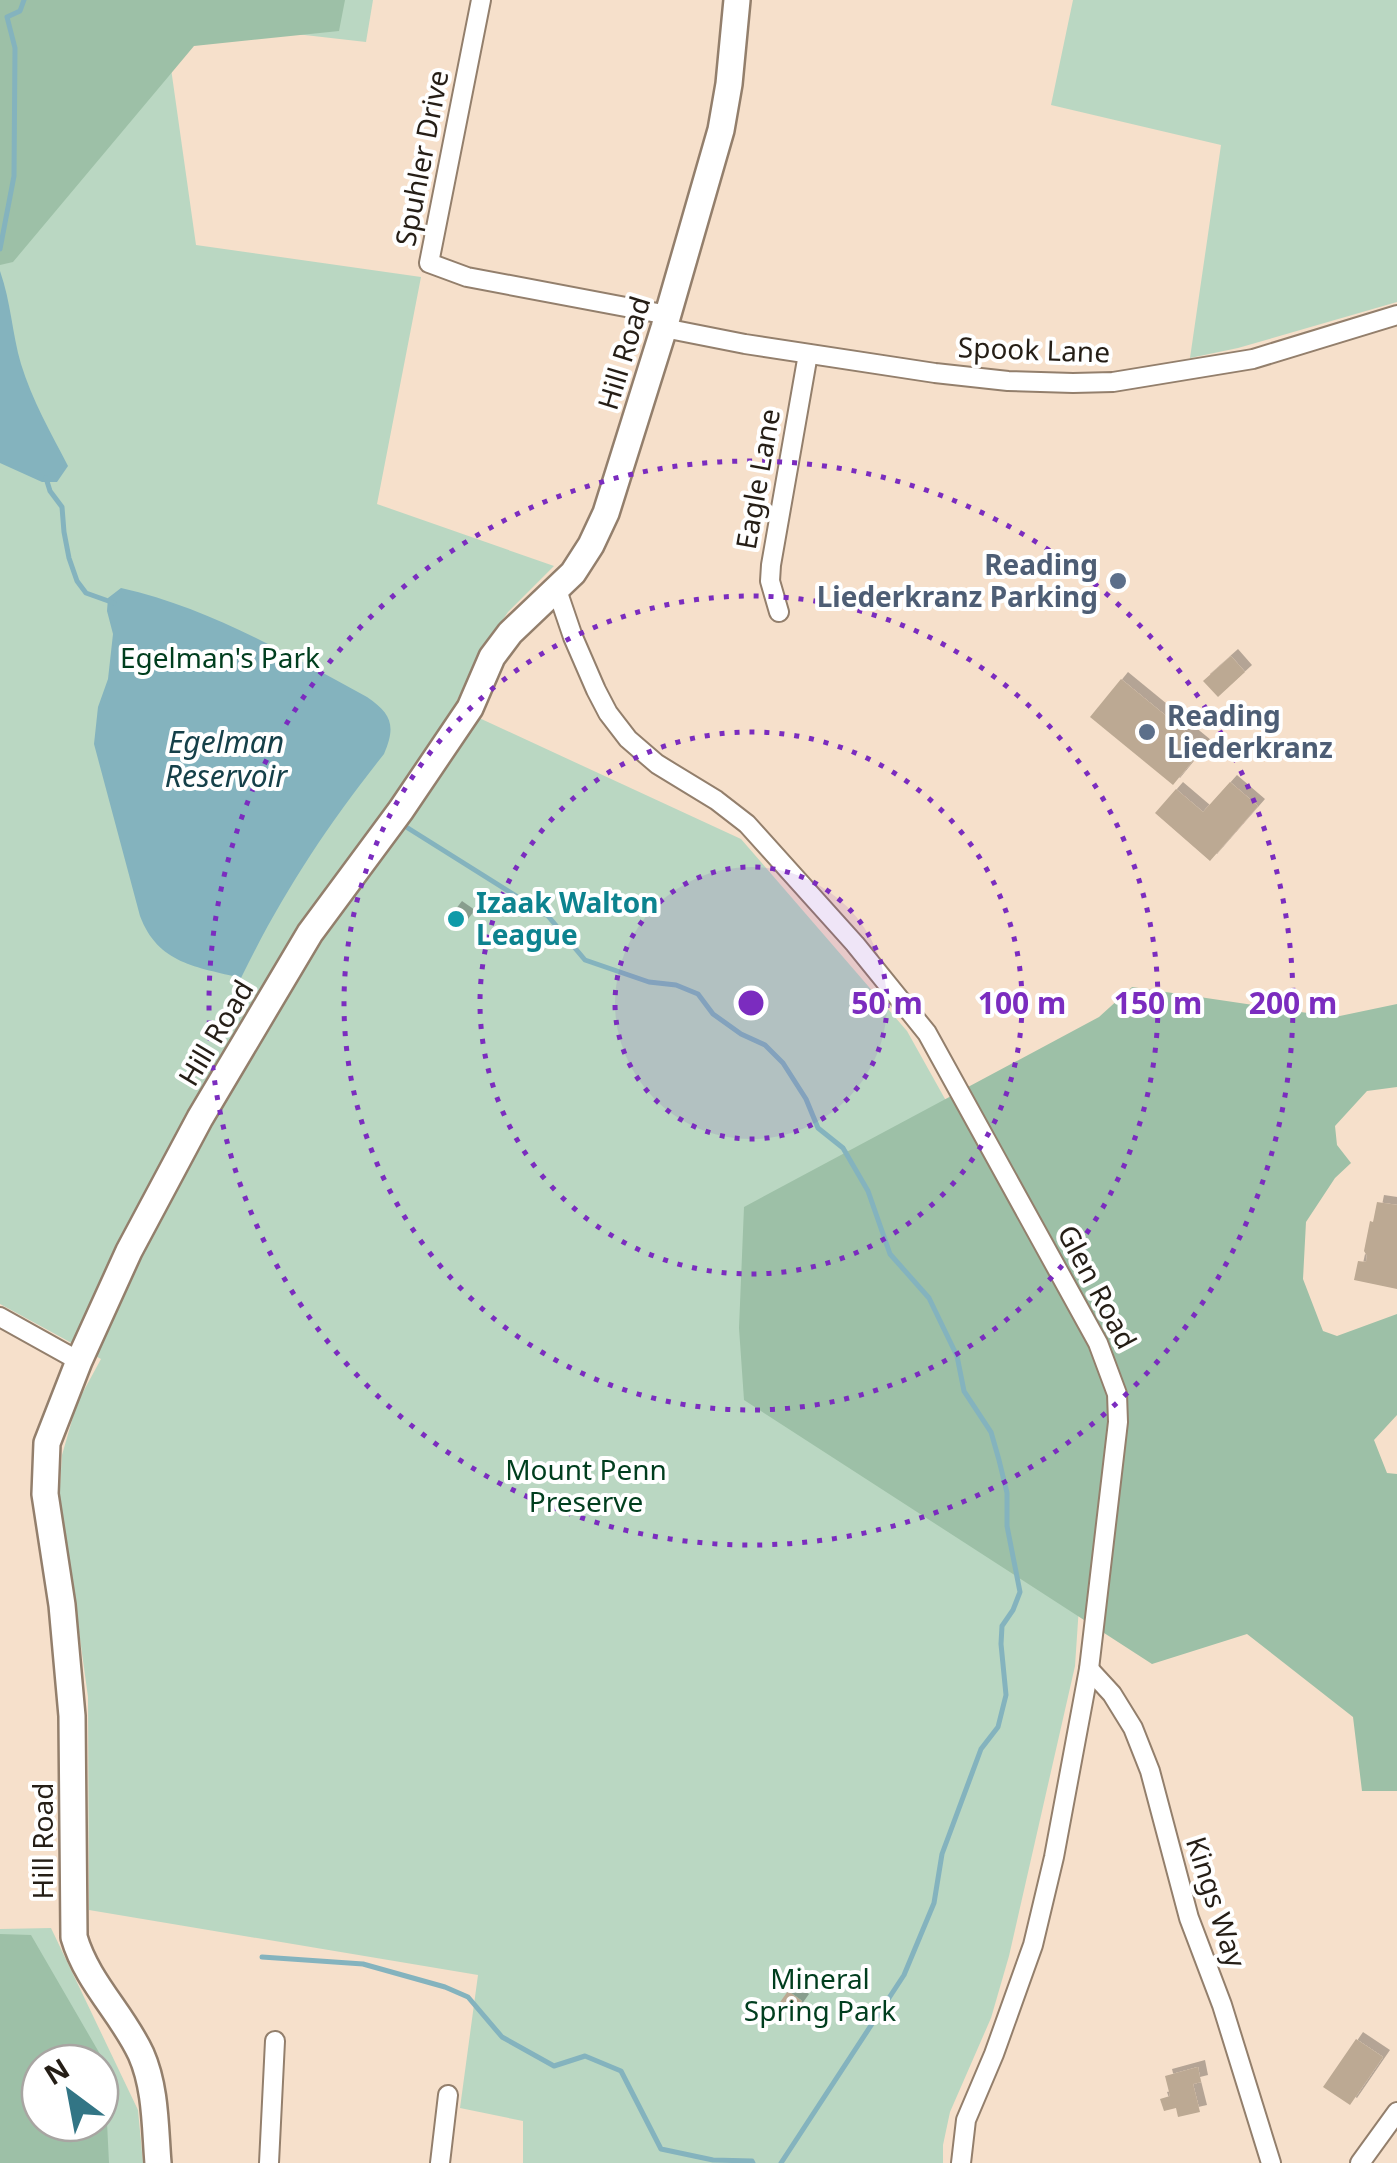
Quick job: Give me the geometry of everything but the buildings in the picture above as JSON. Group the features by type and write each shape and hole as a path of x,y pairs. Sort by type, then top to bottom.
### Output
{"street":[{"name":"Spuhler Drive","path":"481,0 429,263 467,277 666,321"},
{"name":"Hill Road","path":"158,2163 151,2082 142,2057 84,1966 74,1938 72,1716 62,1606 48,1526 44,1476 47,1443 116,1278 200,1118 310,932 470,708 492,657 510,633 574,573 606,513 721,130 730,84 737,0"},
{"name":"Spook Lane","path":"666,321 745,344 1008,382 1113,382 1253,359 1397,315"},
{"name":"Eagle Lane","path":"778,612 770,581 771,565 808,354"},
{"name":"Glen Road","path":"557,590 596,690 628,739 657,764 747,824 855,944 927,1033 1098,1344 1117,1394 1118,1422 1088,1669 1054,1857 1033,1945 966,2120 960,2163"},
{"path":"0,1317 79,1361"},
{"name":"Kings Way","path":"1088,1669 1112,1694 1133,1728 1150,1771 1188,1918 1222,2006 1272,2163"},
{"path":"268,2163 275,2041"},
{"path":"440,2163 448,2095"},
{"path":"1360,2163 1397,2112"}],"green space":[{"name":"Mount Penn Preserve","path":"0,0 373,0 366,42 164,19 196,245 421,277 377,504 554,566 508,612 481,652 457,700 477,717 741,839 907,1031 1095,1367 1075,1666 1009,1956 991,2018 950,2112 943,2163 523,2163 523,2121 460,2108 478,1975 89,1910 88,1697 59,1502 62,1455 77,1403 101,1359 0,1304"},
{"path":"0,0 345,0 339,31 194,46 13,262 0,265"},
{"path":"1073,0 1397,0 1397,302 1190,358 1221,145 1051,105"},
{"path":"1132,987 1335,1017 1397,1004 1397,1087 1367,1091 1335,1126 1337,1145 1351,1163 1335,1178 1306,1222 1303,1279 1323,1331 1337,1336 1397,1314 1397,1415 1374,1440 1387,1473 1397,1474 1397,1791 1362,1791 1353,1717 1247,1634 1152,1664 744,1400 739,1328 744,1207 1099,1017"},
{"path":"51,1928 106,2043 20,2043 20,2143 120,2143 120,2072 138,2110 143,2163 0,2163 0,1929"},
{"path":"0,1934 31,1935 94,2043 20,2043 20,2143 108,2143 109,2163 0,2163"}],"water":[{"path":"0,271 25,377 68,466 57,482 42,482 0,463"},
{"name":"Egelman Reservoir","path":"121,588 186,607 247,634 367,697 389,721 390,736 384,754 306,862 241,978 194,966 168,954 148,932 140,916 94,744 113,634 108,598"}],"waterway":[{"path":"0,249 14,176 15,48 7,17 20,11 24,0"},
{"path":"46,478 62,507 69,558 77,581 86,593 114,603"},
{"path":"403,825 548,916 585,960 698,994 713,1014 765,1045 783,1063 806,1099 818,1128 843,1148 868,1191 890,1254 929,1298 957,1356 964,1391 991,1432 999,1460 1020,1592 1002,1626 1006,1695 998,1727 981,1749 942,1854 934,1903 904,1975 781,2163"},
{"path":"262,1957 363,1964 445,1987 468,1997 502,2037 554,2066 585,2056 621,2071 661,2149 713,2160 753,2163"}],"place":[{"name":"Reading Liederkranz Parking","path":"1118,581"},
{"name":"Reading Liederkranz","path":"1147,732"},
{"name":"Izaak Walton League","path":"456,919"}],"park label":[{"name":"Egelman's Park","path":"220,658"},
{"name":"Mineral Spring Park","path":"820,1995"}]}
